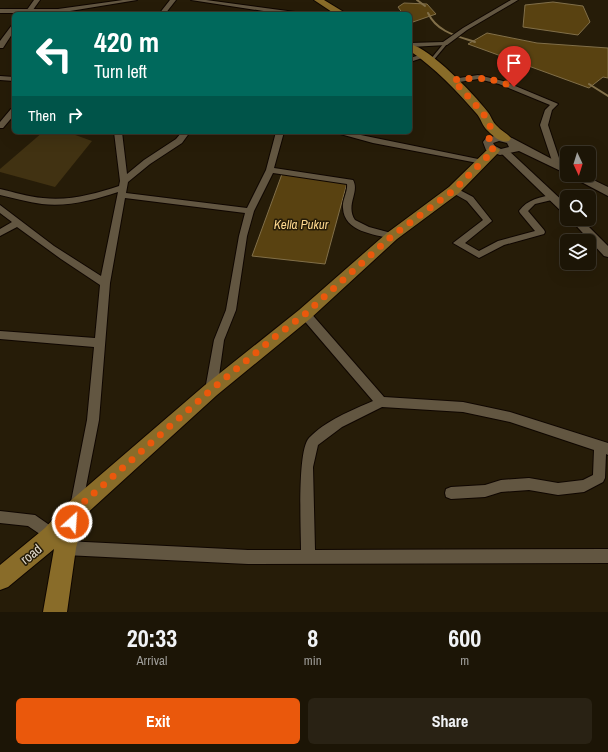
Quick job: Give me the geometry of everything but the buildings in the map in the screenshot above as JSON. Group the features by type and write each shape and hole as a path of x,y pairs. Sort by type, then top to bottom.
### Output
{"main road":[{"path":"318,0 339,12"},
{"path":"416,53 453,80 483,113 499,146 538,156 560,168"},
{"path":"55,612 59,542 76,509 211,390 305,314 392,236 454,190 499,146"},
{"path":"588,182 608,192"},
{"name":"road","path":"0,579 59,542"}],"street":[{"path":"29,12 37,0"},
{"path":"38,12 134,0"},
{"path":"164,12 173,0"},
{"path":"194,0 259,12"},
{"path":"416,53 445,44 465,29 512,0"},
{"path":"0,11 6,9 22,12"},
{"path":"0,46 12,29"},
{"path":"453,80 478,77 501,82 554,104 549,110 544,125 560,164"},
{"path":"0,78 12,79"},
{"path":"0,126 12,113"},
{"path":"76,509 93,420 105,283 122,187 118,134"},
{"path":"0,192 44,201 64,201 101,195 122,187 146,162 179,141 184,134"},
{"path":"211,390 219,340 230,310 239,254 250,211 270,170 279,134"},
{"path":"346,134 406,148 431,151 499,146 560,204"},
{"path":"270,170 350,182 352,186 348,199 347,215 351,222 358,226 392,236"},
{"path":"122,187 250,211"},
{"path":"454,190 470,199 488,221 458,243 479,255 501,242 541,232 523,211 532,202 553,197"},
{"path":"0,208 17,223 74,265 105,283"},
{"path":"0,232 17,223"},
{"path":"582,226 608,253"},
{"path":"305,314 381,402"},
{"path":"0,335 99,343"},
{"path":"308,556 307,467 313,442 338,423 381,402 463,407 510,417 604,448 599,478 584,486 558,489 529,484 501,486 485,491 451,493"},
{"path":"0,517 30,520 59,542 248,557 608,556"}],"lane":[{"path":"416,53 445,44"}],"shaded area":[{"path":"41,134 73,134 92,141 55,187 0,172 0,169"}],"water":[{"path":"553,2 583,6 590,22 578,35 523,27 525,5"},
{"path":"404,3 427,4 436,14 412,22 412,12 402,12 398,7"},
{"path":"487,33 537,43 608,48 608,78 603,77 589,88 468,44"},
{"name":"Kella Pukur","path":"282,174 347,183 325,264 252,256"}],"waterway":[{"path":"417,0 425,6"},
{"path":"428,13 442,29 475,42"},
{"path":"589,84 608,96"}],"route":[{"path":"72,522 76,509 211,390 305,314 392,236 461,184 494,150 488,145 491,128 483,113 453,80 478,77 501,82 514,87"}]}
